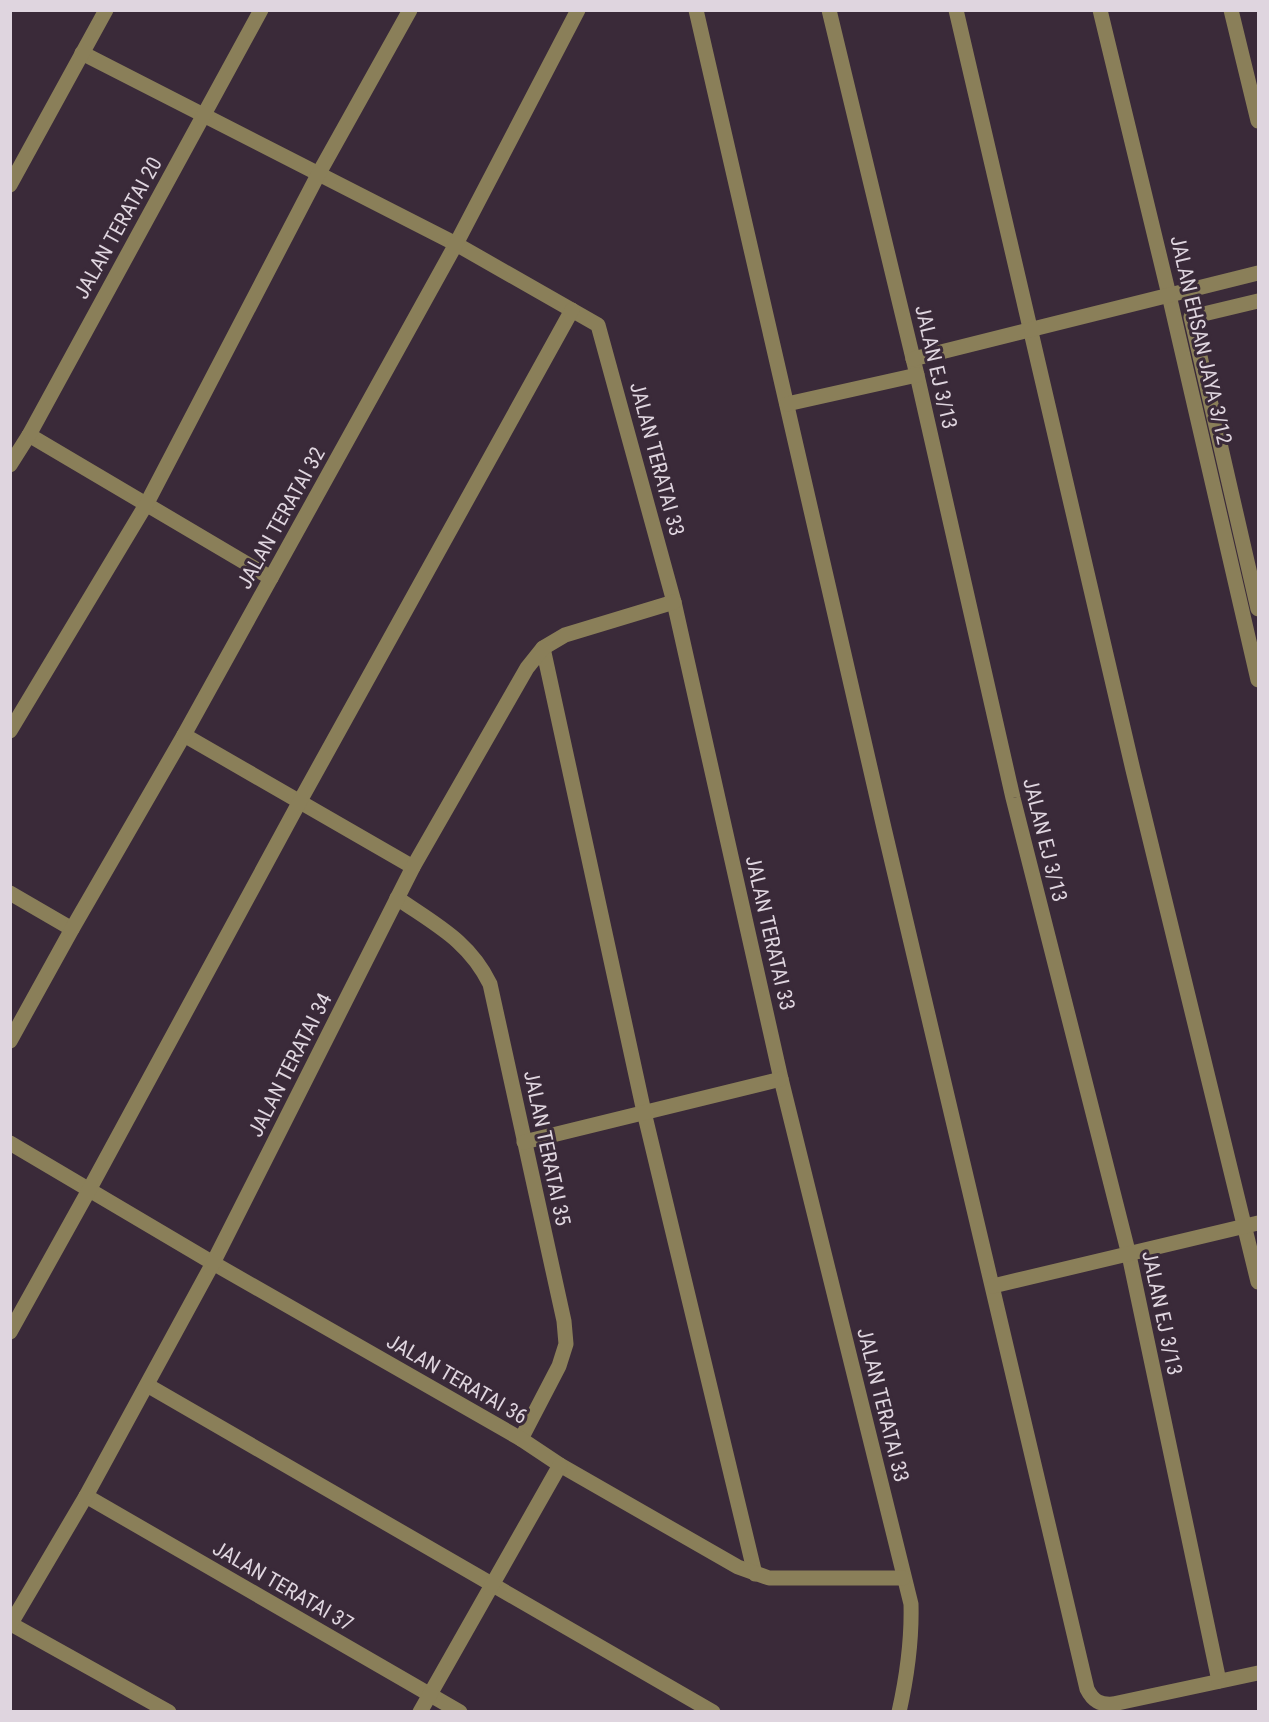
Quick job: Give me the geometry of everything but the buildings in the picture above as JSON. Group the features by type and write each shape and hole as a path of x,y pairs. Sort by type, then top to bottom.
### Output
{"street":[{"path":"10,185 106,10"},
{"name":"JALAN TERATAI 20","path":"10,465 29,435 261,10"},
{"path":"10,731 147,503 319,173 410,10"},
{"name":"JALAN TERATAI 32","path":"10,1041 184,735 456,244 578,10"},
{"path":"696,10 881,816 1088,1689 1097,1702 1105,1705 1258,1673"},
{"name":"JALAN EJ 3/13","path":"829,10 917,375 1013,798 1129,1255 1219,1681"},
{"path":"956,10 1133,770 1252,1225 1258,1282"},
{"name":"JALAN EHSAN JAYA 3/12","path":"1100,10 1258,680"},
{"path":"1231,10 1258,121"},
{"name":"JALAN TERATAI 33","path":"82,53 456,244 598,325 674,602 781,1079 910,1604 911,1628 906,1682 899,1712"},
{"path":"913,359 1258,273"},
{"path":"1258,301 1191,316 1258,609"},
{"path":"10,1332 572,310"},
{"path":"787,404 917,375"},
{"path":"29,435 271,578"},
{"name":"JALAN TERATAI 34","path":"11,1625 86,1496 213,1263 412,867 527,668 543,648 565,635 674,602"},
{"path":"543,648 644,1112 755,1574"},
{"path":"184,735 412,867"},
{"path":"10,893 72,929"},
{"name":"JALAN TERATAI 35","path":"397,898 454,937 481,965 490,984 564,1321 566,1344 559,1366 521,1439"},
{"path":"524,1142 781,1079"},
{"name":"JALAN TERATAI 36","path":"10,1143 738,1567 769,1578 903,1578"},
{"path":"993,1286 1252,1225"},
{"path":"147,1385 712,1712"},
{"path":"420,1712 560,1465"},
{"name":"JALAN TERATAI 37","path":"86,1496 460,1712"},
{"path":"11,1625 169,1712"}]}
